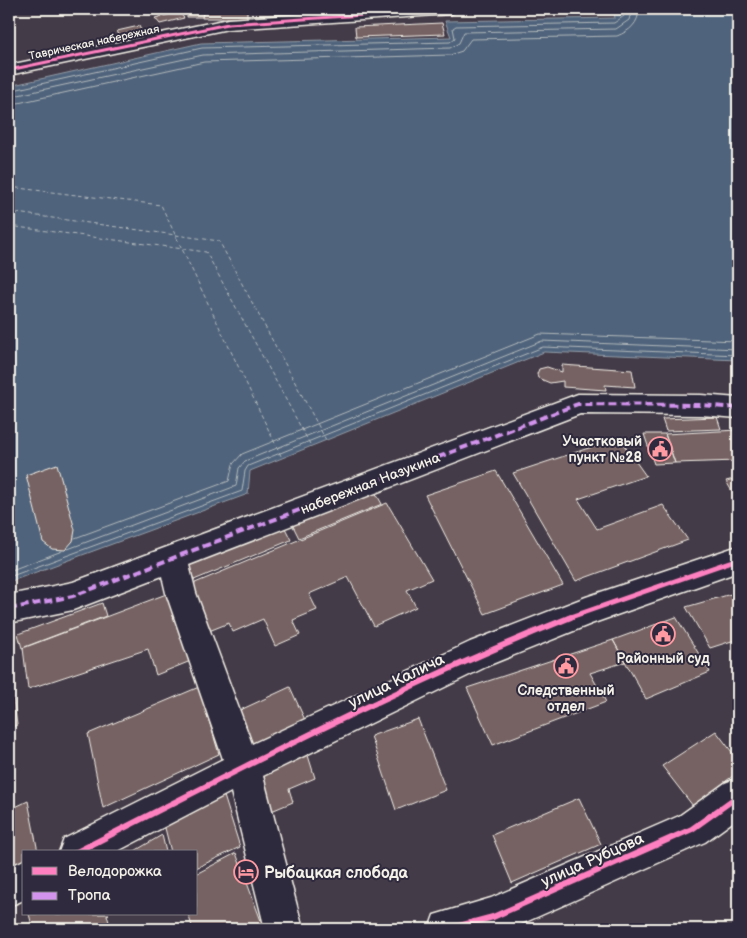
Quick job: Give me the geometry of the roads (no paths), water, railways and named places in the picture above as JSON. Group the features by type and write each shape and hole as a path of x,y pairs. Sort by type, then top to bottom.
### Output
{"street":[{"name":"Таврическая набережная","path":"9,70 228,24 451,9"},
{"name":"набережная Назукина","path":"9,609 73,596 578,404 700,405 738,408"},
{"path":"173,559 181,593 243,767 284,929"},
{"name":"улица Калича","path":"81,850 243,767 481,653 586,611 738,559"},
{"name":"улица Рубцова","path":"450,929 493,917 692,829 738,796"},
{"path":"9,887 22,880"}],"water":[{"path":"613,9 738,9 738,360 544,352 250,471 248,494 9,582 9,86 201,43 451,37 445,21 615,18 614,13 622,13"}],"place":[{"name":"Участковый пункт №28","path":"660,449"},
{"name":"Районный суд","path":"663,634"},
{"name":"Следственный отдел","path":"566,666"},
{"name":"Рыбацкая слобода","path":"246,872"}]}
